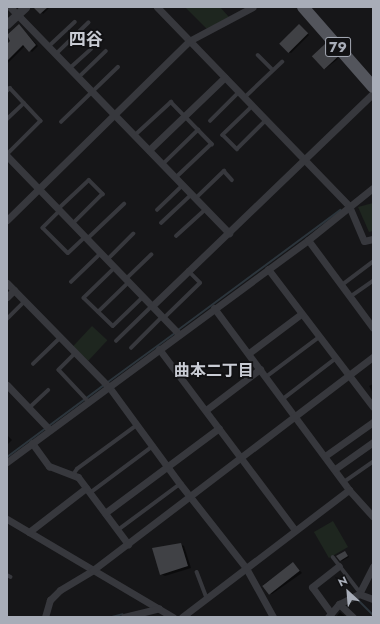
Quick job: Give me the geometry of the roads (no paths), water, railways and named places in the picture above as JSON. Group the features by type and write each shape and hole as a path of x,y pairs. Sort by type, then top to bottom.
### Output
{"main road":[{"name":"79","path":"303,7 373,87"}],"street":[{"path":"10,7 229,233"},
{"path":"7,24 25,7"},
{"path":"157,7 254,105 349,206 364,241 373,239"},
{"path":"7,220 189,41 253,7"},
{"path":"149,150 225,77"},
{"path":"152,306 373,93"},
{"path":"7,156 179,334"},
{"path":"7,462 308,240 373,188"},
{"path":"308,240 373,328"},
{"path":"268,269 318,338 373,407"},
{"path":"7,283 109,387 180,484 246,568 273,617"},
{"path":"7,297 14,290"},
{"path":"214,308 249,353 349,490 373,517"},
{"path":"249,353 301,314"},
{"path":"159,349 295,530"},
{"path":"45,617 50,600 60,590 93,570 128,544 373,357"},
{"path":"206,410 260,369"},
{"path":"7,385 50,430"},
{"path":"325,456 373,422"},
{"path":"104,513 219,428"},
{"path":"335,469 373,442"},
{"path":"32,443 49,466 73,475 88,491 128,544"},
{"path":"182,617 349,490"},
{"path":"29,532 88,491"},
{"path":"7,519 173,617"},
{"path":"339,566 312,587 329,615 339,604 360,593 373,566"},
{"path":"360,593 373,599"},
{"path":"339,604 353,617"},
{"path":"124,617 158,608"}],"lane":[{"path":"49,46 74,22"},
{"path":"56,54 88,23"},
{"path":"70,68 91,49"},
{"path":"79,78 106,51"},
{"path":"258,55 272,69"},
{"path":"210,120 282,62"},
{"path":"61,122 118,67"},
{"path":"7,91 10,88 41,120 7,156"},
{"path":"135,135 171,102 212,144 176,178"},
{"path":"7,119 24,103"},
{"path":"254,105 223,135 237,150 267,119"},
{"path":"163,164 198,130"},
{"path":"161,223 224,171 232,180"},
{"path":"73,224 103,194 90,180 43,228 68,253 124,204"},
{"path":"157,210 183,185"},
{"path":"176,236 206,209"},
{"path":"107,260 133,234"},
{"path":"71,282 101,253"},
{"path":"98,312 151,255"},
{"path":"341,285 373,262"},
{"path":"115,268 84,298 113,326 143,297"},
{"path":"131,348 200,283 188,271"},
{"path":"350,298 373,281"},
{"path":"7,319 26,301"},
{"path":"116,341 152,306"},
{"path":"32,364 61,337"},
{"path":"266,377 318,338"},
{"path":"76,352 59,370 88,401"},
{"path":"283,399 335,360"},
{"path":"29,408 48,390"},
{"path":"73,475 77,469 137,425"},
{"path":"88,491 153,446"},
{"path":"344,482 373,462"},
{"path":"117,530 180,484"},
{"path":"333,557 360,593"},
{"path":"198,572 206,598"},
{"path":"7,575 11,577"}],"waterway":[{"path":"178,330 340,210"},
{"path":"108,382 175,333"},
{"path":"7,457 104,385"},
{"path":"358,600 373,615"},
{"path":"112,617 123,614"}],"district":[{"name":"四谷","path":"86,40"},
{"name":"曲本二丁目","path":"214,371"}]}
